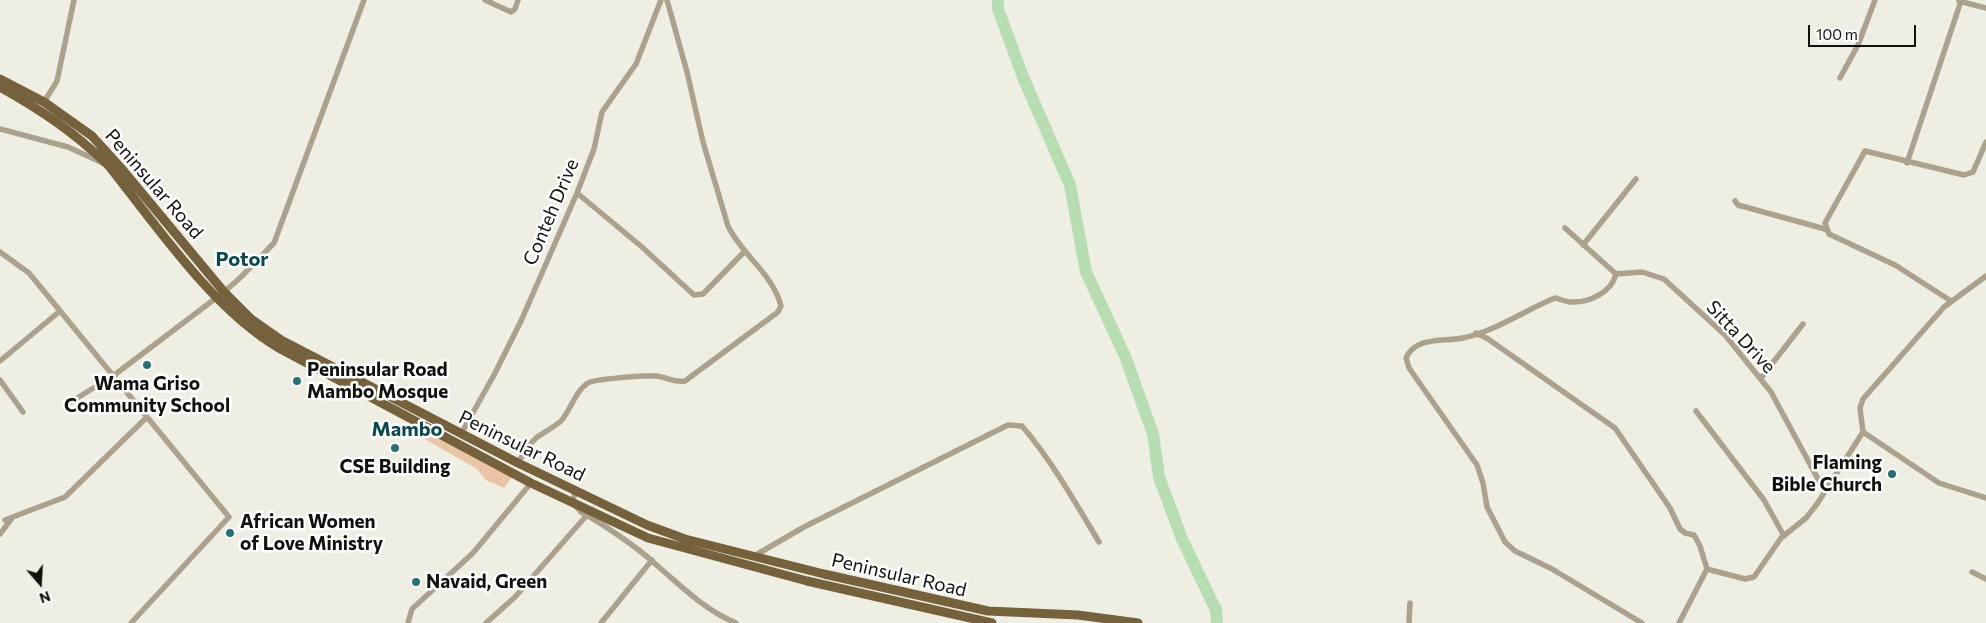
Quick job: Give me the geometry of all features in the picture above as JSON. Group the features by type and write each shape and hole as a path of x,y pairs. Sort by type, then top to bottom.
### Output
{"main road":[{"name":"Peninsular Road","path":"0,79 44,102 92,136 224,292 251,319 281,340 355,384 531,483 648,538 807,581 992,623"},
{"name":"Peninsular Road","path":"0,87 44,111 90,148 108,166 216,298 261,338 647,525 685,538 754,556 926,598 988,611 1078,615 1138,623"}],"street":[{"path":"44,102 57,81 74,0"},
{"path":"69,403 114,376 224,292 274,243 364,0"},
{"path":"485,0 511,12 515,9 518,0"},
{"name":"Conteh Drive","path":"461,434 521,321 594,150 602,112 636,64 661,0"},
{"path":"518,463 536,438 548,432 566,416 580,391 588,383 608,378 622,379 653,375 665,377 676,382 685,381 778,312 781,306 762,269 734,239 721,207 667,0"},
{"path":"1840,78 1858,45 1875,0"},
{"path":"1907,163 1959,0 1986,8"},
{"path":"0,129 68,147 108,166"},
{"path":"1825,230 1825,223 1865,151 1907,163 1969,175 1973,172 1986,142"},
{"path":"1583,245 1636,179"},
{"path":"577,193 642,247 694,295 703,294 745,251"},
{"path":"1734,201 1738,205 1825,230 1829,234 1895,265 1951,301"},
{"path":"1565,228 1616,274 1614,281 1608,289 1596,296 1570,302 1555,298 1463,338 1426,342 1409,350 1406,358 1410,368 1476,465 1483,483 1487,506 1505,542 1515,551 1552,569 1642,623"},
{"path":"0,252 29,274 229,517 131,623"},
{"name":"Sitta Drive","path":"1616,274 1642,272 1664,279 1725,335 1771,392 1825,492"},
{"path":"1708,569 1749,580 1754,577 1769,553 1784,536 1806,518 1863,432 1860,408 1863,398 1951,301 1986,276"},
{"path":"0,361 60,311"},
{"path":"1761,378 1803,324"},
{"path":"1476,333 1488,339 1562,389 1615,428 1670,508 1680,528 1685,533 1694,536 1708,569"},
{"path":"0,380 23,412"},
{"path":"1696,411 1764,500 1784,536"},
{"path":"5,520 66,497 147,417"},
{"path":"754,556 804,527 994,430 1002,426 1017,424 1022,426 1039,447 1099,542"},
{"path":"1863,432 1939,483 1986,498"},
{"path":"408,623 412,609 473,553 531,483"},
{"path":"576,491 572,502 575,507 652,560 686,593 719,615 736,623"},
{"path":"486,623 515,597 587,515"},
{"path":"0,534 14,516"},
{"path":"601,623 652,560"},
{"path":"1679,623 1708,569"},
{"path":"1972,572 1986,579"},
{"path":"1408,623 1410,603"}],"shaded area":[{"path":"430,428 516,472 504,488 486,480 477,469 423,438"}],"waterway":[{"path":"998,0 998,9 1023,77 1070,185 1086,272 1125,356 1153,434 1159,477 1182,539 1216,610 1217,623"}],"place":[{"name":"Wama Griso Community School","path":"147,365"},
{"name":"Peninsular Road Mambo Mosque","path":"297,381"},
{"name":"CSE Building","path":"395,448"},
{"name":"Flaming Bible Church","path":"1892,474"},
{"name":"African Women of Love Ministry","path":"230,533"},
{"name":"Navaid, Green","path":"416,582"}],"district":[{"name":"Potor","path":"242,259"},
{"name":"Mambo","path":"407,429"}]}
